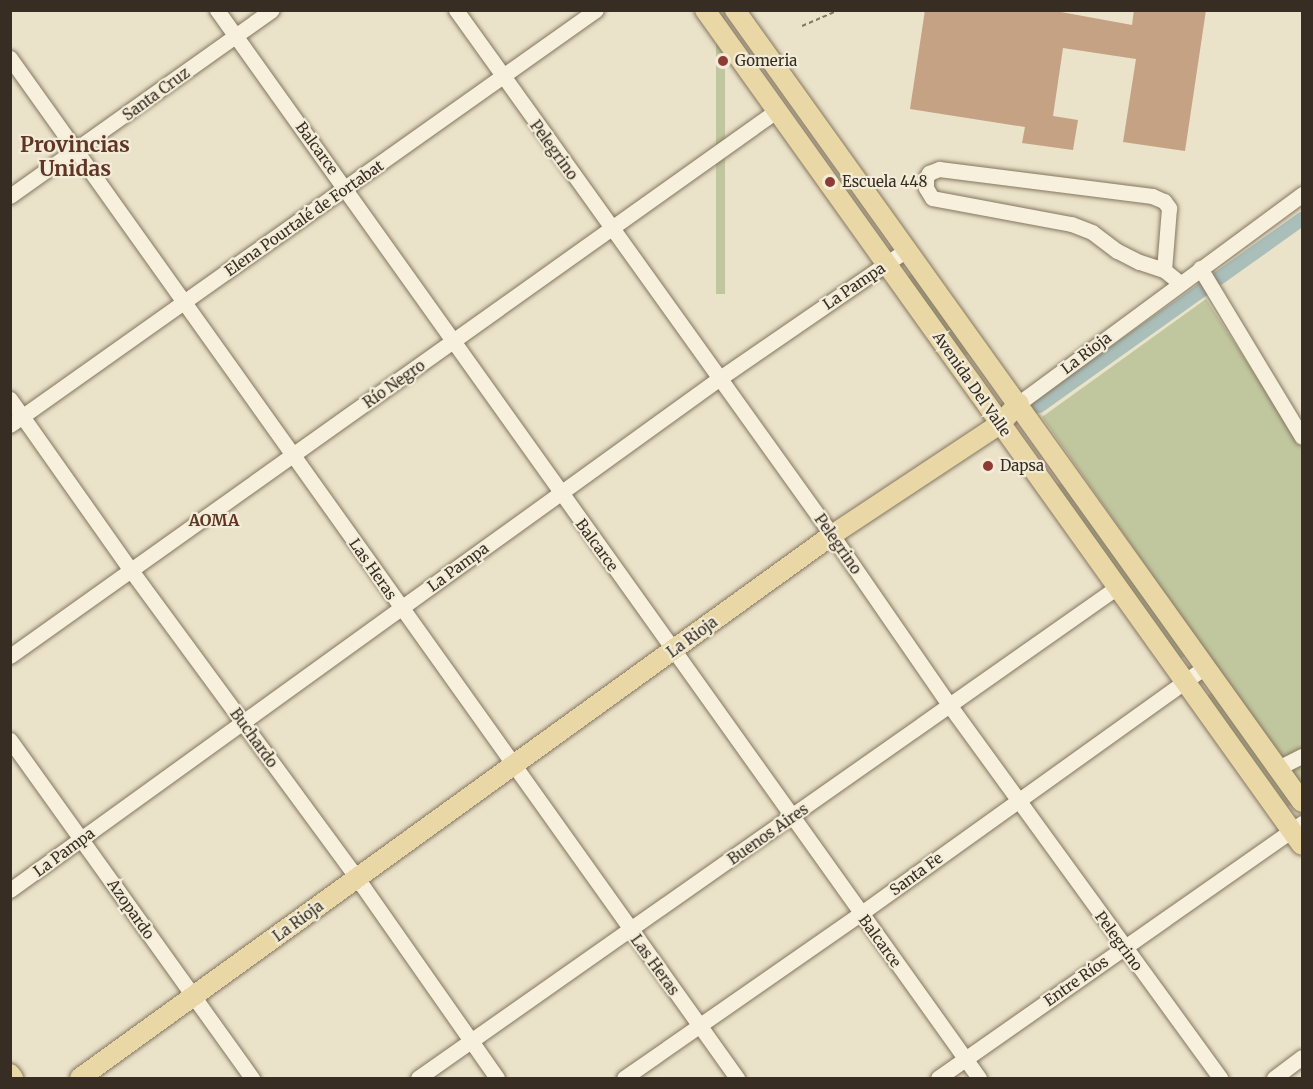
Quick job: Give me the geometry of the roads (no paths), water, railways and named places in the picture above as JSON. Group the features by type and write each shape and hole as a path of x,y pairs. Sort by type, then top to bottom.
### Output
{"main road":[{"name":"Avenida Del Valle","path":"705,10 888,263 1116,588 1299,833"},
{"name":"Avenida Del Valle","path":"735,10 1019,403 1302,802"},
{"name":"La Rioja","path":"80,1078 832,535 1000,424 1019,403"},
{"path":"10,1074 13,1078"}],"street":[{"name":"Balcarce","path":"217,10 346,188 559,494 979,1078"},
{"name":"Santa Cruz","path":"10,196 272,10"},
{"name":"Pelegrino","path":"456,10 832,535 950,706 1220,1078"},
{"name":"Elena Pourtalé de Fortabat","path":"17,420 596,10"},
{"name":"Las Heras","path":"10,58 736,1078"},
{"name":"Río Negro","path":"10,656 776,111"},
{"path":"1164,270 1169,208 1164,201 1158,198 939,169 929,173 926,178 926,188 932,198 1071,224 1092,232 1118,251 1139,262 1164,270 1179,282"},
{"name":"La Rioja","path":"1019,403 1179,282 1302,194"},
{"name":"La Pampa","path":"10,890 720,378 908,249"},
{"path":"1200,268 1217,292 1302,438"},
{"name":"Buchardo","path":"10,399 17,420 130,569 357,878 497,1078"},
{"path":"1285,412 1302,411"},
{"name":"Buenos Aires","path":"418,1078 792,818 1116,588"},
{"name":"Santa Fe","path":"624,1078 860,914 1206,666"},
{"name":"Azopardo","path":"10,740 252,1078"},
{"path":"1278,768 1302,756"},
{"name":"Entre Ríos","path":"938,1078 1124,948 1299,833"},
{"path":"1274,1078 1302,1057"}],"waterway":[{"path":"1219,278 1302,219"},
{"path":"1039,406 1202,290"}],"place":[{"name":"Gomeria","path":"723,61"},
{"name":"Escuela 448","path":"830,182"},
{"name":"Dapsa","path":"988,466"}],"district":[{"name":"Provincias Unidas","path":"75,157"},
{"name":"AOMA","path":"214,520"}]}
